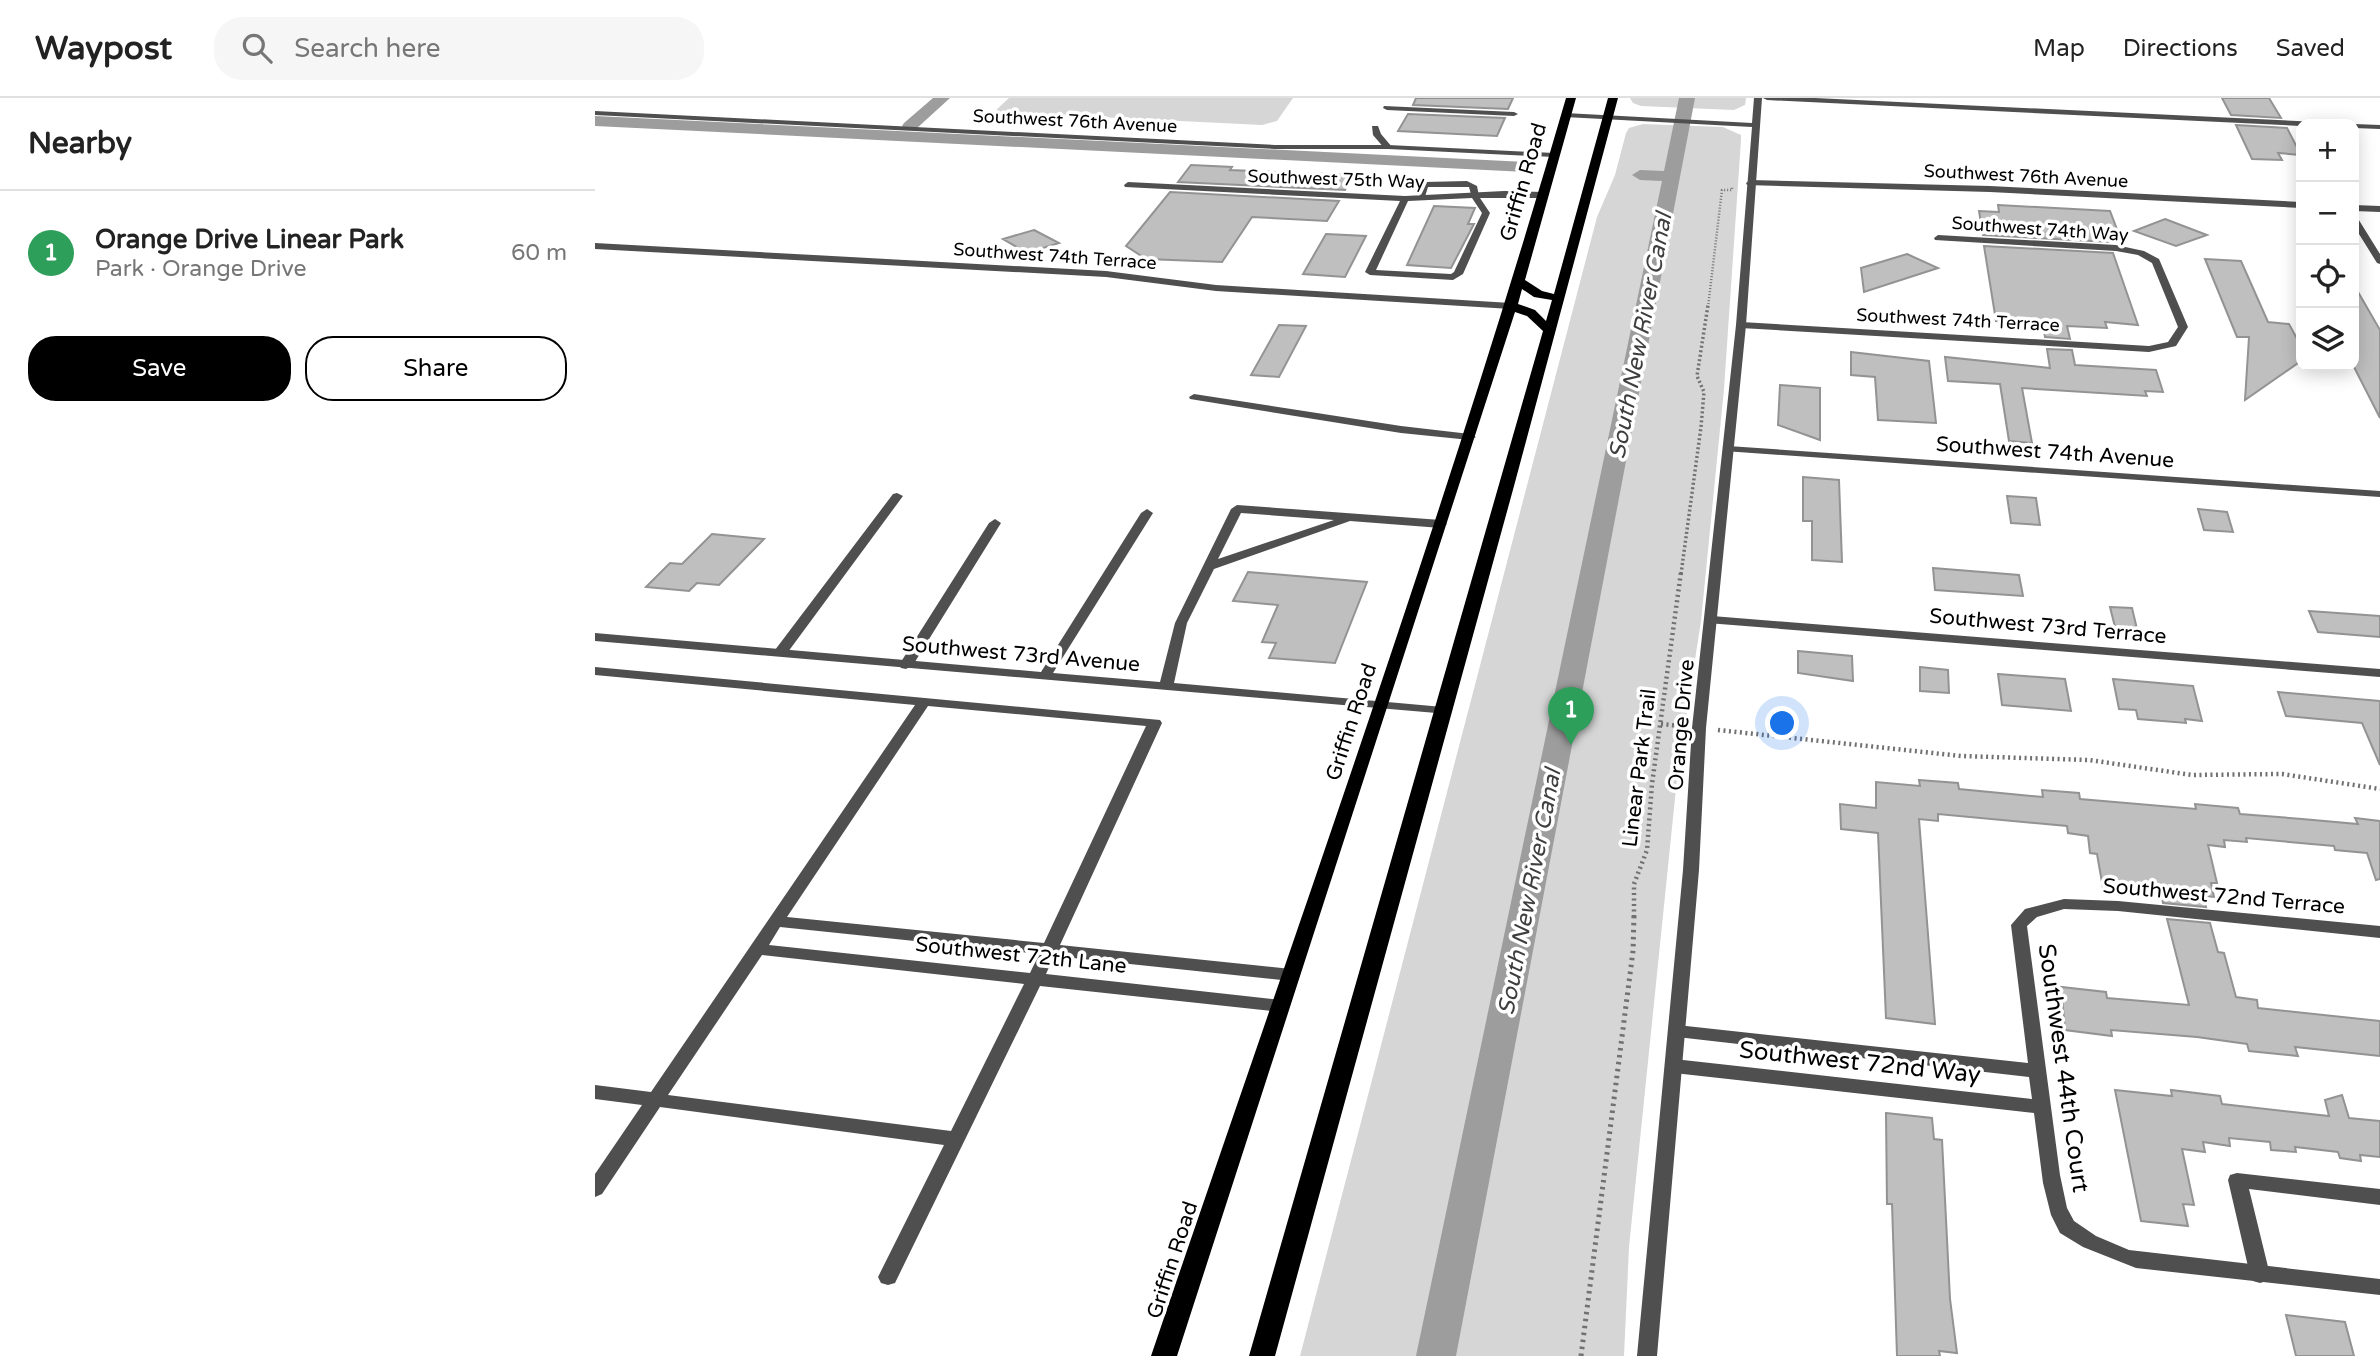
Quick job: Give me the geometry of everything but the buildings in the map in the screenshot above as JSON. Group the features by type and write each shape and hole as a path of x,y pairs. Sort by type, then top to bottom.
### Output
{"main road":[{"path":"1262,1356 1613,98"},
{"name":"Griffin Road","path":"1164,1356 1441,524 1519,281 1568,107"},
{"path":"1519,281 1538,294 1558,298"},
{"path":"1511,306 1531,313 1550,331"}],"street":[{"name":"Orange Drive","path":"1647,1356 1692,870 1699,728 1741,325 1758,98"},
{"path":"1767,98 2296,123"},
{"path":"1568,107 1609,114 1755,121"},
{"path":"1387,108 1514,114"},
{"name":"Southwest 76th Avenue","path":"595,113 1275,147 1388,147 1554,155"},
{"path":"2359,126 2380,127"},
{"path":"1375,128 1377,135 1388,147"},
{"name":"Southwest 76th Avenue","path":"1750,183 1990,189 2296,205"},
{"name":"Southwest 75th Way","path":"1128,186 1405,200 1543,195"},
{"path":"1405,200 1370,272 1453,277 1458,274 1486,212 1475,196"},
{"path":"2359,208 2380,209"},
{"path":"2359,227 2380,261"},
{"name":"Southwest 74th Way","path":"1938,238 2116,248 2141,253 2156,261 2183,327 2172,344"},
{"name":"Southwest 74th Terrace","path":"595,246 1105,274 1216,288 1511,306"},
{"name":"Southwest 74th Terrace","path":"1741,325 2148,349 2172,344"},
{"path":"1194,397 1268,406 1309,416 1430,434 1469,437"},
{"name":"Southwest 74th Avenue","path":"1728,449 2380,494"},
{"path":"779,653 897,496"},
{"path":"1165,687 1181,623 1237,509 1441,524"},
{"path":"1044,677 1147,513"},
{"path":"1208,567 1353,517"},
{"path":"906,665 995,523"},
{"name":"Southwest 73rd Terrace","path":"1712,620 2380,673"},
{"name":"Southwest 73rd Avenue","path":"595,637 1443,710"},
{"path":"595,671 1155,723 1118,807 888,1277"},
{"path":"595,1189 924,702"},
{"name":"Southwest 72nd Terrace","path":"2064,904 2118,906 2380,932"},
{"name":"Southwest 44th Court","path":"2064,904 2031,912 2019,925 2036,1071 2054,1192 2067,1226 2111,1252 2136,1260 2260,1275"},
{"name":"Southwest 72th Lane","path":"776,921 1291,975"},
{"name":"Southwest 72th Lane","path":"757,949 1281,1006"},
{"name":"Southwest 72nd Way","path":"1677,1031 2036,1071"},
{"name":"Southwest 72nd Way","path":"1674,1066 2041,1107"},
{"path":"595,1092 956,1139"},
{"path":"2380,1197 2237,1180 2260,1275 2380,1287"}],"path":[{"name":"Linear Park Trail","path":"1581,1356 1633,951 1634,884 1647,850 1646,831 1701,427 1704,391 1697,376 1713,283 1722,190 1727,190"},
{"path":"1661,724 1684,726"},
{"path":"1718,730 1961,756 2089,760 2179,774 2282,774 2380,789"}],"shaded area":[{"path":"1009,98 1293,98 1277,121 1262,125 994,112"},
{"path":"1630,98 1746,98 1745,105 1734,110 1641,106 1633,103"},
{"path":"1643,124 1723,127 1741,135 1741,140 1724,389 1701,621 1678,769 1629,1247 1624,1356 1300,1356 1597,217 1615,175 1626,133 1629,128"}],"waterway":[{"path":"910,126 942,98"},
{"name":"South New River Canal","path":"1671,177 1687,98"},
{"path":"595,121 1527,167"},
{"path":"1640,175 1671,177"},
{"name":"South New River Canal","path":"1436,1356 1671,177"}],"place":[{"name":"Orange Drive Linear Park","path":"1571,745"}]}
